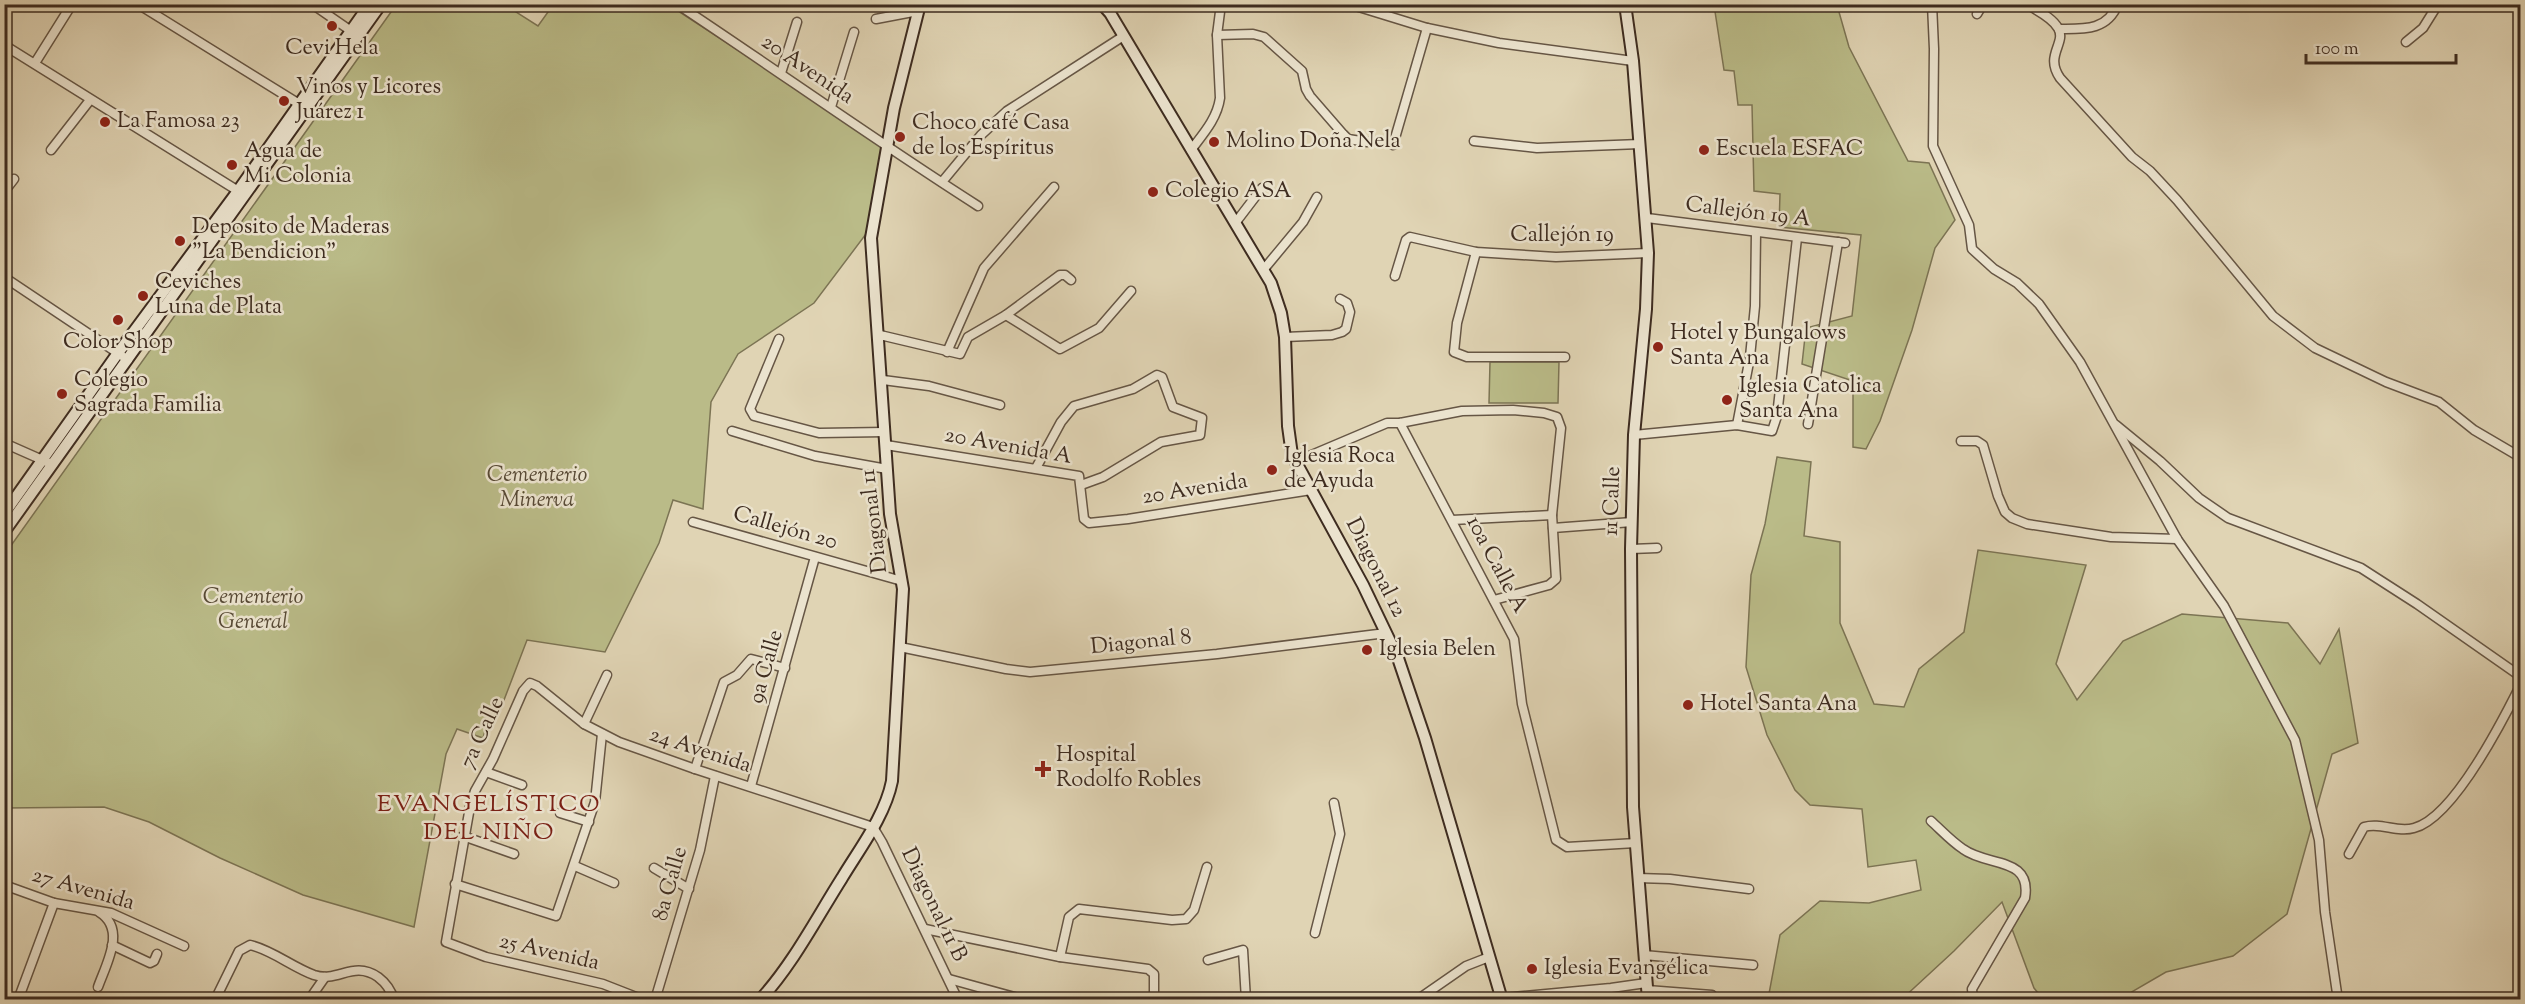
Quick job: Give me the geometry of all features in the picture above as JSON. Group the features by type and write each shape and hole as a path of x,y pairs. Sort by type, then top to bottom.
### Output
{"main road":[{"path":"4,514 48,463 128,360 354,33 370,4"},
{"path":"354,33 381,4"},
{"name":"11 Calle","path":"1625,4 1633,61 1648,253 1646,309 1634,435 1631,549 1632,783 1647,991"},
{"name":"Diagonal 12","path":"1108,7 1122,37 1264,269 1277,300 1285,337 1288,433 1294,462 1363,585 1398,658 1425,738 1502,999"},
{"name":"Diagonal 11","path":"760,999 792,958 873,827 886,802 892,781 902,581 890,514 872,238 886,147 919,8"},
{"path":"4,532 118,353 242,194"}],"street":[{"path":"35,63 72,4"},
{"path":"138,4 303,106"},
{"path":"312,4 354,33"},
{"name":"20 Avenida","path":"677,4 831,107 886,147 978,206"},
{"path":"1191,150 1214,119 1218,109 1220,99 1217,35 1221,4"},
{"path":"1349,4 1427,28 1499,43 1633,61"},
{"path":"1932,4 1933,146 1969,225 1972,249 1994,269 2017,283 2040,304 2080,362 2177,538 2224,606 2295,740 2319,840 2325,912 2338,999"},
{"path":"1977,14 1983,4"},
{"path":"2027,4 2051,20 2059,29 2060,38 2053,61 2054,70 2060,78 2132,157 2150,171 2177,200 2272,316 2315,348 2386,382 2439,402 2474,430 2520,457"},
{"path":"2059,29 2099,27 2108,20 2118,4"},
{"path":"2406,42 2423,28 2438,4"},
{"path":"876,19 919,8"},
{"path":"781,73 797,22"},
{"path":"1393,145 1427,28"},
{"path":"831,107 854,32"},
{"path":"1217,35 1252,34 1264,37 1302,71 1306,88 1348,139 1367,142"},
{"path":"942,183 981,135 1007,111 1122,37"},
{"path":"4,45 242,194"},
{"path":"51,150 90,100"},
{"path":"1474,141 1537,148 1640,144"},
{"path":"4,192 14,179"},
{"path":"947,352 984,268 1054,187"},
{"path":"1236,222 1262,188"},
{"path":"1264,269 1303,222 1317,197"},
{"name":"Callejón 19 A","path":"1647,218 1841,243 1825,310 1808,424"},
{"path":"1737,425 1750,357 1755,306 1756,233"},
{"name":"Callejón 19","path":"1395,276 1406,240 1410,237 1476,252 1556,257 1648,253"},
{"path":"1634,435 1737,425 1772,431 1777,416 1797,238"},
{"path":"1476,252 1457,323 1454,352 1467,357 1564,357"},
{"path":"880,335 960,354 968,337 1006,315 1060,275 1071,280"},
{"path":"4,277 128,360"},
{"path":"1006,315 1060,349 1099,328 1131,291"},
{"path":"1285,337 1332,335 1342,332 1346,329 1350,312 1347,303 1340,299"},
{"path":"778,339 750,409 754,416 819,433 885,432"},
{"path":"1036,468 1061,422 1074,406 1132,389 1157,375 1162,377 1173,407 1197,414 1202,418 1200,435 1165,440 1103,477 1081,485"},
{"path":"883,380 929,386 1000,405"},
{"path":"1294,462 1382,424 1400,423 1462,411 1513,410 1544,413 1557,417 1561,428 1552,515 1555,581 1494,600"},
{"path":"2111,421 2160,461 2199,498 2228,519 2361,568 2520,676"},
{"name":"10a Calle A","path":"1400,423 1516,643 1522,704 1554,836 1559,844 1567,847 1636,843"},
{"path":"732,431 815,456 887,469"},
{"path":"1961,441 1977,441 1983,445 1998,496 2005,512 2012,518 2027,524 2111,537 2177,538"},
{"path":"4,443 48,463"},
{"name":"20 Avenida A","path":"886,446 1079,476 1084,522"},
{"name":"20 Avenida","path":"1084,522 1089,524 1128,519 1311,490"},
{"path":"1452,520 1552,515"},
{"name":"Callejón 20","path":"693,522 902,581"},
{"path":"1553,528 1632,522"},
{"path":"1631,549 1657,548"},
{"name":"9a Calle","path":"751,786 815,557"},
{"name":"Diagonal 8","path":"900,647 1006,669 1041,671 1217,654 1386,633"},
{"path":"695,769 724,682 737,675 751,659 785,668"},
{"path":"584,724 607,675"},
{"name":"24 Avenida","path":"530,683 537,686 584,724 602,734 715,776 873,827"},
{"name":"7a Calle","path":"446,942 463,836 475,791 523,691 530,683"},
{"path":"2349,854 2364,827 2379,824 2405,830 2415,828 2429,820 2468,779 2520,686"},
{"path":"455,884 556,916 575,866 597,792 602,734"},
{"path":"486,772 522,785"},
{"name":"8a Calle","path":"655,999 706,827 715,776"},
{"path":"1315,933 1340,834 1334,803"},
{"path":"560,813 589,822"},
{"path":"1931,821 1963,850 1977,857 2012,866 2019,870 2026,880 2025,898 1972,989 1973,999"},
{"name":"Diagonal 11 B","path":"873,827 925,929 955,998"},
{"path":"463,836 514,854"},
{"path":"575,866 614,883"},
{"path":"1060,957 1069,917 1079,909 1172,920 1186,919 1194,910 1207,867"},
{"path":"654,868 689,889"},
{"path":"1638,878 1670,879 1749,889"},
{"name":"27 Avenida","path":"4,885 54,903 119,916 184,946"},
{"path":"18,999 54,903"},
{"path":"98,912 112,925 114,931 112,945 98,987"},
{"path":"925,929 1060,957 1152,971 1154,999"},
{"name":"25 Avenida","path":"446,942 486,957 603,984 644,999"},
{"path":"112,945 150,963 154,961 157,954"},
{"path":"215,999 239,951 245,945 254,946 304,971 325,977 362,970 381,979 394,999"},
{"path":"1208,960 1243,950 1246,999"},
{"path":"1644,955 1753,965"},
{"path":"1417,999 1466,966 1489,957"},
{"path":"309,999 325,977"},
{"path":"949,980 1025,999"},
{"path":"1502,999 1611,988 1712,995"}],"green space":[{"name":"Cementerio General","path":"396,5 505,5 538,26 553,5 669,5 882,144 869,230 814,303 738,354 711,402 703,509 673,500 659,543 605,652 527,640 499,713 490,713 483,738 457,729 446,754 414,927 303,895 220,858 149,822 104,807 5,808 5,554"},
{"path":"1714,5 1837,5 1849,47 1908,161 1929,163 1955,220 1935,248 1912,330 1880,421 1866,449 1853,447 1853,381 1802,364 1806,328 1852,316 1861,235 1779,227 1780,194 1754,191 1752,105 1738,105 1734,71 1724,70"},
{"path":"1490,362 1559,362 1558,403 1489,403"},
{"path":"1777,457 1811,462 1804,536 1840,542 1840,623 1874,704 1904,707 1919,669 1964,632 1978,550 2086,565 2056,664 2077,700 2123,641 2182,614 2288,623 2320,664 2339,629 2358,743 2332,754 2287,914 2233,956 2166,972 2128,994 2141,999 2043,999 2034,988 2002,902 1902,999 1768,999 1780,935 1820,901 1869,903 1921,890 1916,860 1868,867 1862,809 1810,805 1795,790 1767,735 1746,667 1751,575 1765,524"}],"place":[{"name":"Cevi Hela","path":"332,26"},
{"name":"Vinos y Licores Juárez 1","path":"284,101"},
{"name":"La Famosa 23","path":"105,122"},
{"name":"Choco café Casa de los Espíritus","path":"900,137"},
{"name":"Molino Doña Nela","path":"1214,142"},
{"name":"Escuela ESFAC","path":"1704,150"},
{"name":"Agua de Mi Colonia","path":"232,165"},
{"name":"Colegio ASA","path":"1153,192"},
{"name":"Deposito de Maderas \"La Bendicion\"","path":"180,241"},
{"name":"Ceviches Luna de Plata","path":"143,296"},
{"name":"Color Shop","path":"118,320"},
{"name":"Hotel y Bungalows Santa Ana","path":"1658,347"},
{"name":"Colegio Sagrada Familia","path":"62,394"},
{"name":"Iglesia Catolica Santa Ana","path":"1727,400"},
{"name":"Iglesia Roca de Ayuda","path":"1272,470"},
{"name":"Iglesia Belen","path":"1367,650"},
{"name":"Hotel Santa Ana","path":"1688,705"},
{"name":"Hospital Rodolfo Robles","path":"1043,769"},
{"name":"Iglesia Evangélica","path":"1532,969"}],"district":[{"name":"EVANGELÍSTICO DEL NIÑO","path":"489,819"}],"park label":[{"name":"Cementerio Minerva","path":"537,488"}]}
